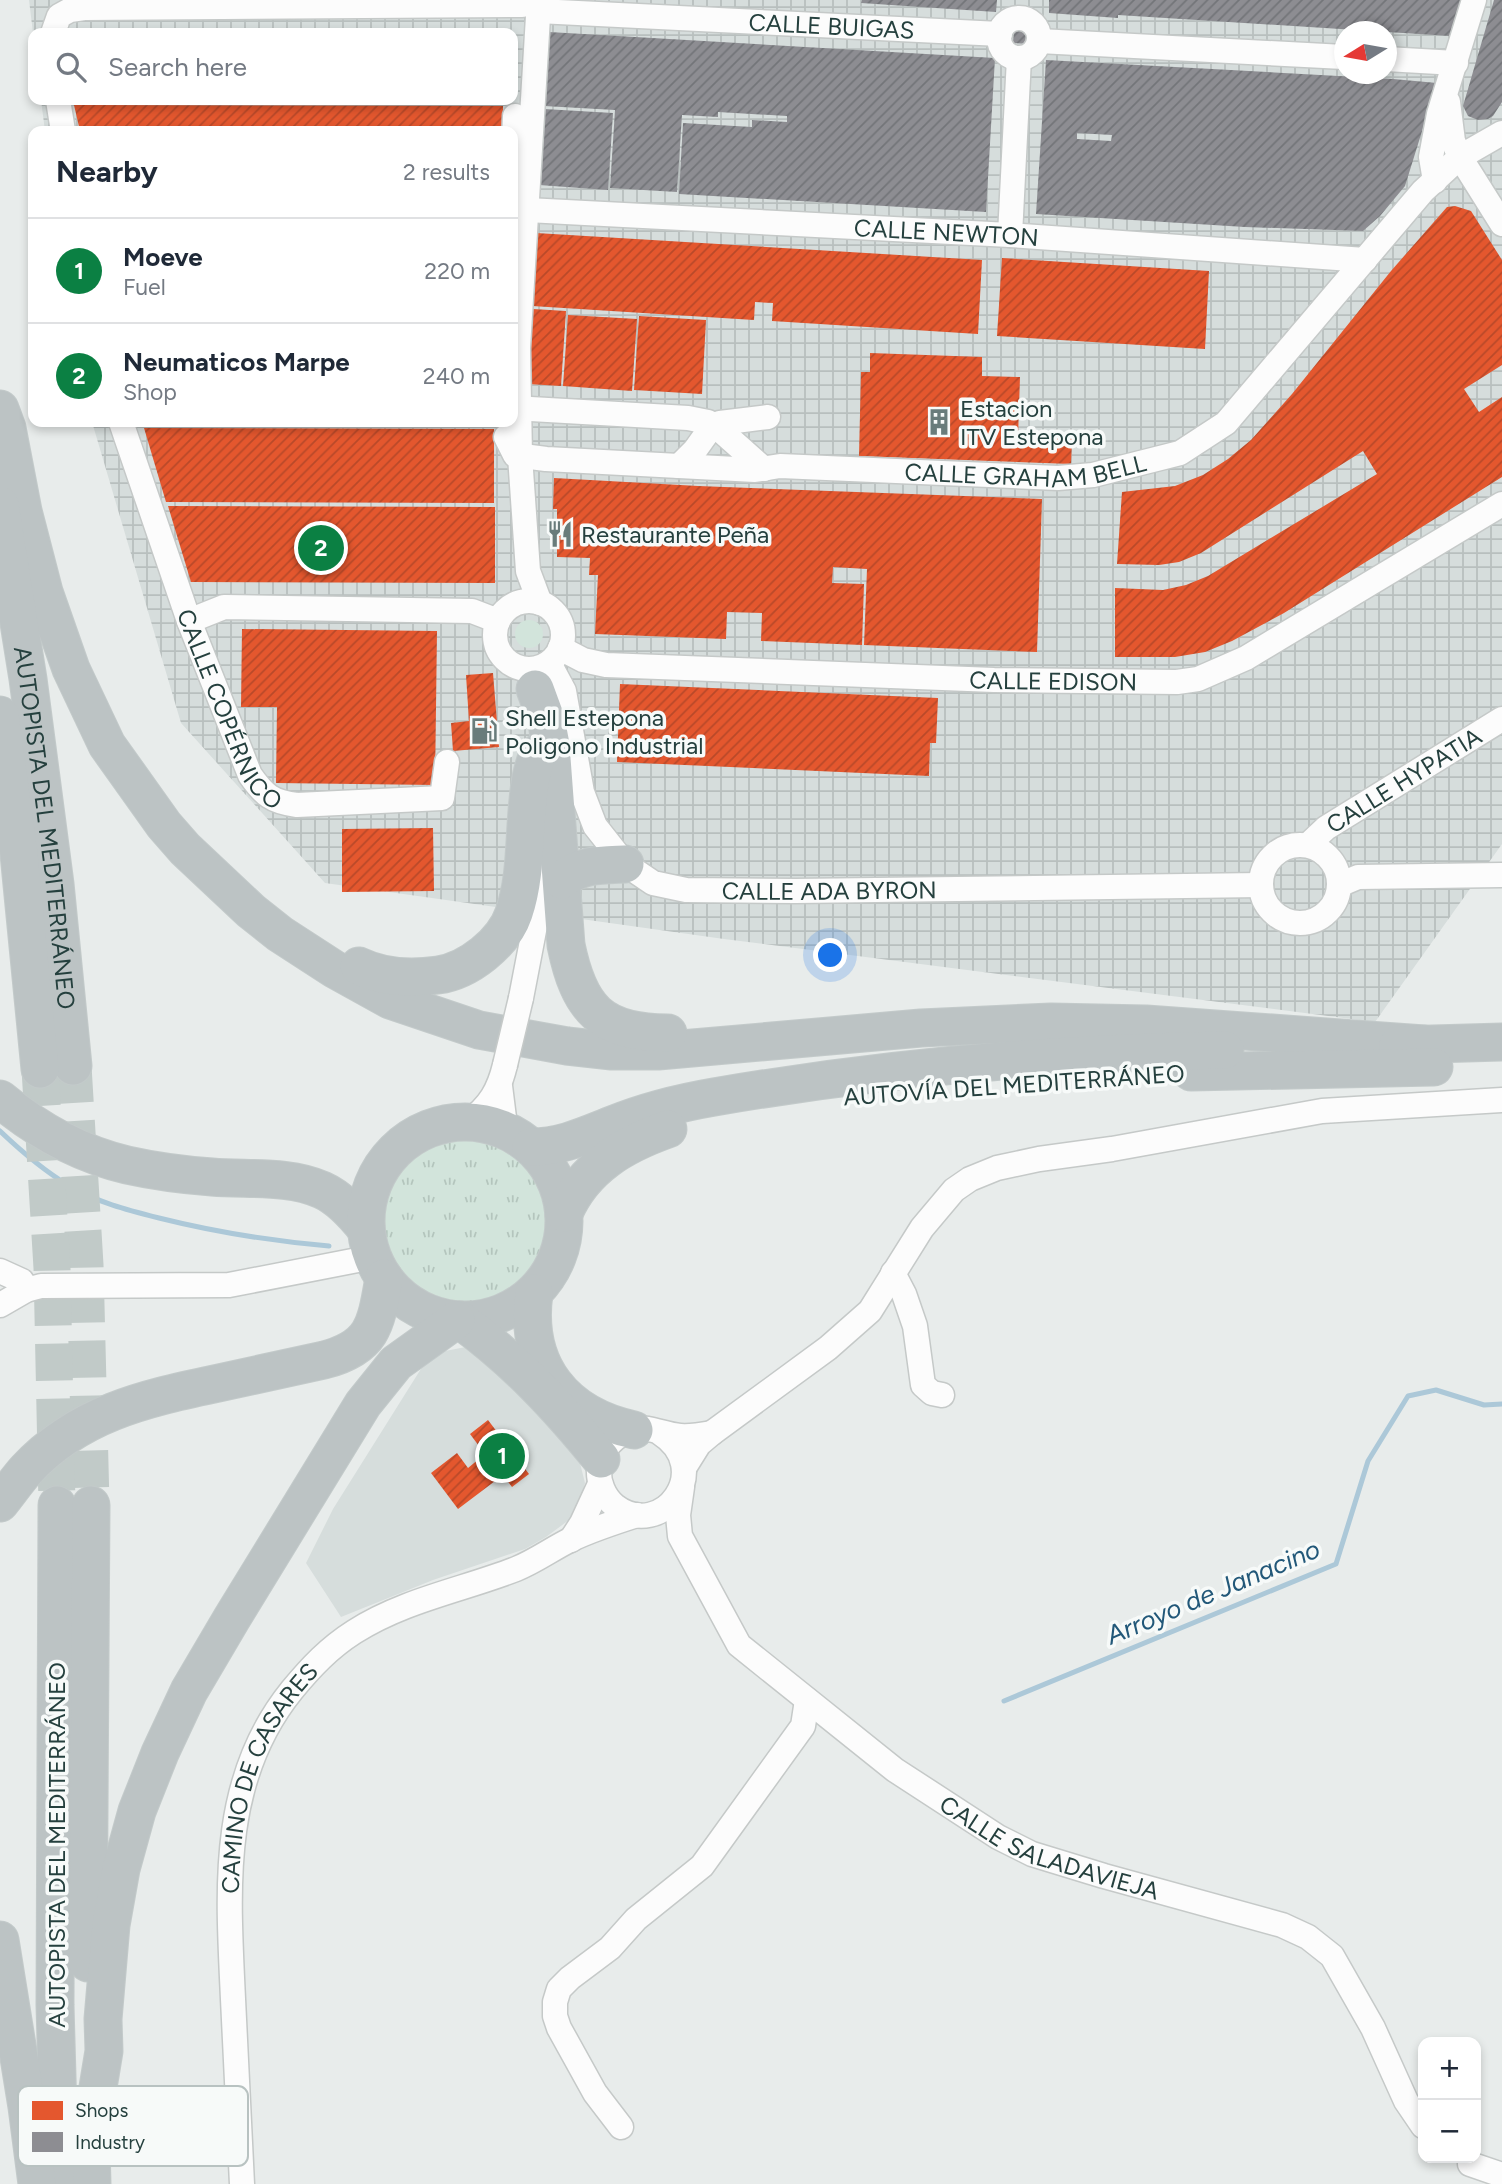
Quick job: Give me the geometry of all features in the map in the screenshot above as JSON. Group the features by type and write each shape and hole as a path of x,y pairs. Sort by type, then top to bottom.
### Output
{"highway":[{"path":"0,409 7,428 23,511 44,592 71,669 107,745 143,799 186,849 251,911 280,934 334,969 390,1000 478,1030 567,1046 612,1051 657,1051 921,1028"},
{"name":"AUTOPISTA DEL MEDITERRÁNEO","path":"0,505 28,679 55,884 57,1068 19,854 0,715"},
{"path":"544,667 546,719 551,745 566,945 580,995 592,1010 608,1022 631,1030 658,1033 823,1023 921,1028"},
{"path":"280,934 334,952 363,968 411,979 452,973 478,958 501,936 513,914 524,851 530,783 538,753"},
{"path":"562,880 585,866 625,864"},
{"name":"AUTOVÍA DEL MEDITERRÁNEO","path":"921,1028 1051,1022 1146,1024 1424,1044"},
{"name":"AUTOVÍA DEL MEDITERRÁNEO","path":"520,1139 559,1145 658,1109 709,1098 810,1081 913,1069 1079,1055 1502,1042"},
{"name":"AUTOVÍA DEL MEDITERRÁNEO","path":"564,1213 583,1180 597,1165 616,1152 666,1129 741,1112 871,1094 1055,1078 1207,1071 1502,1065"},
{"path":"0,1099 18,1114 72,1147 127,1164 208,1177 298,1182 324,1191 353,1212 374,1255 398,1294 416,1307 458,1320 485,1318 509,1310 534,1293 554,1263 560,1247 564,1213 559,1190 548,1167 520,1139 496,1126 468,1122 437,1126 408,1140 386,1162 371,1189 374,1255 372,1330 356,1347 333,1357 155,1397 120,1408 85,1425 44,1454 26,1470 0,1503"},
{"path":"534,1293 531,1317 534,1342 540,1362 556,1384 581,1410 595,1418 611,1425 647,1431"},
{"path":"458,1320 495,1346 551,1399 600,1471"},
{"path":"98,2086 104,2050 103,2019 111,1925 119,1880 137,1811 159,1753 189,1691 363,1405 396,1363 458,1320"},
{"name":"AUTOPISTA DEL MEDITERRÁNEO","path":"57,2086 55,2005 74,1505 88,1905 90,2086"},
{"path":"0,1940 24,2086"},
{"path":"35,2166 37,2184"},
{"name":"AUTOPISTA DEL MEDITERRÁNEO","path":"59,2166 60,2184"},
{"name":"AUTOPISTA DEL MEDITERRÁNEO","path":"91,2166 92,2184"}],"street":[{"path":"1435,181 1431,157 1439,114 1474,0"},
{"path":"517,126 530,3"},
{"path":"518,348 527,210 530,3"},
{"name":"CALLE BUIGAS","path":"56,24 70,10 83,8 530,3 1000,34"},
{"path":"1023,9 1028,21 1037,29 1039,41 1034,51 1019,58 1012,57 1002,48 1000,34 1010,20 1023,9"},
{"path":"1039,41 1334,56"},
{"path":"1010,235 1019,58"},
{"path":"1397,60 1455,63"},
{"path":"1447,93 1453,141 1460,157 1502,224"},
{"path":"59,105 62,126"},
{"name":"CALLE GRAHAM BELL","path":"517,427 679,466 764,469 780,466 1058,478 1093,475 1180,453 1226,423 1435,181 1460,157 1502,133"},
{"path":"518,229 523,212 527,210"},
{"name":"CALLE NEWTON","path":"527,210 1010,235 1364,260"},
{"path":"518,426 709,424 768,417"},
{"path":"709,424 764,469"},
{"path":"679,466 695,450 709,424"},
{"name":"CALLE COPÉRNICO","path":"123,427 188,621 250,775 263,793 280,803 297,805 442,798 447,762"},
{"path":"513,427 528,571 540,603"},
{"path":"513,427 505,613 495,641 499,651 513,665 544,667"},
{"name":"CALLE EDISON","path":"544,667 583,660 606,665 994,680 1177,682 1198,679 1246,658 1502,504"},
{"path":"188,621 224,607 505,613 531,601 540,603 558,616 563,637 544,667 538,753 542,855 534,939 502,1075 491,1101 468,1122"},
{"name":"CALLE ADA BYRON","path":"544,667 564,691 582,792 595,826 625,864 653,883 686,890 795,891 1261,885"},
{"name":"CALLE HYPATIA","path":"1308,845 1326,828 1502,719"},
{"path":"1296,845 1308,845 1321,850 1331,860 1339,885 1336,898 1319,918 1307,922 1293,922 1281,918 1264,898 1261,885 1263,873 1275,854 1296,845"},
{"path":"1339,885 1358,877 1502,874"},
{"path":"502,1075 504,1118 520,1139"},
{"path":"712,1433 684,1437 647,1431 614,1439 600,1471 605,1496 614,1505 644,1515 664,1509 675,1500 699,1444 836,1341 870,1311 922,1228 954,1190 970,1179 997,1168 1322,1111 1502,1100"},
{"path":"0,1305 26,1290 41,1286 229,1285 374,1255"},
{"path":"0,1271 22,1280 26,1290"},
{"path":"893,1273 905,1294 915,1326 923,1385 932,1393 942,1395"},
{"path":"647,1431 671,1440 679,1450 683,1478"},
{"name":"CAMINO DE CASARES","path":"570,1540 582,1523 600,1471"},
{"name":"CALLE SALADAVIEJA","path":"683,1478 678,1515 680,1536 739,1645 895,1770 998,1838 1032,1854 1282,1925 1308,1937 1332,1956 1373,2028 1406,2101 1418,2119"},
{"name":"CAMINO DE CASARES","path":"238,2086 229,1887 234,1823 244,1780 262,1734 278,1708 311,1667 352,1633 401,1607 516,1569 547,1555 570,1540 644,1515"},
{"name":"CALLE SALADAVIEJA","path":"644,1515 680,1536"},
{"path":"621,2127 594,2093 559,2028 555,2016 559,1989 610,1948 636,1919 702,1866 803,1726 807,1700"},
{"name":"CAMINO DE CASARES","path":"241,2166 242,2184"},
{"path":"1469,2169 1502,2175"}],"shaded area":[{"path":"29,0 1502,0 1502,844 1375,1022 724,939 325,883 181,723 93,427 518,427 518,126 44,126 42,105 518,105 518,28 32,28"},
{"path":"471,1346 576,1447 585,1483 577,1514 525,1549 433,1580 341,1617 306,1563 333,1509 424,1364 445,1351"}],"green space":[{"path":"529,620 539,624 543,634 539,644 529,648 519,644 515,634 519,624"},
{"path":"463,1139 495,1145 523,1163 541,1191 547,1223 541,1255 523,1283 495,1301 463,1307 431,1301 403,1283 385,1255 379,1223 385,1191 403,1163 431,1145"}],"building: Shops":[{"path":"74,105 503,106 503,126 79,126"},
{"path":"1455,206 1471,211 1502,260 1502,365 1464,389 1479,412 1502,397 1502,477 1284,613 1232,641 1205,652 1175,657 1115,657 1115,588 1163,590 1208,576 1377,474 1363,451 1201,553 1179,562 1159,565 1117,564 1122,492 1175,486 1203,475 1251,440 1292,394 1391,271 1447,207"},
{"path":"536,233 982,260 978,334 772,321 773,303 755,302 754,320 532,306"},
{"path":"1002,258 1209,271 1205,349 997,336"},
{"path":"533,309 566,311 561,386 528,384"},
{"path":"568,315 637,319 632,391 563,386"},
{"path":"639,316 706,320 702,394 634,390"},
{"name":"Estacion ITV Estepona","path":"870,353 982,357 982,376 1020,377 1018,437 1072,439 1071,464 859,456 861,372 870,372"},
{"path":"144,428 494,429 494,503 166,502"},
{"path":"554,478 1042,499 1037,652 864,645 867,569 833,567 832,583 864,584 862,645 761,641 762,613 727,612 726,639 595,634 598,575 589,575 590,558 557,557 557,509 553,509"},
{"path":"168,506 495,507 495,583 191,582"},
{"path":"242,629 437,631 435,785 276,783 277,707 241,707"},
{"path":"493,673 499,747 453,751 451,723 469,721 466,675"},
{"path":"620,684 938,698 936,743 930,743 929,776 617,762"},
{"path":"433,828 434,891 342,892 342,829"},
{"path":"488,1420 529,1474 512,1487 503,1475 458,1509 431,1473 457,1453 468,1468 485,1454 470,1434"}],"building: Industry":[{"path":"862,0 997,0 996,12 861,3"},
{"path":"1049,0 1461,0 1450,36 1397,33 1397,21 1334,21 1334,29 1049,13"},
{"path":"1494,0 1502,0 1502,102 1493,116 1478,120 1468,116 1463,106"},
{"path":"1014,29 1030,29 1029,44 1013,43"},
{"path":"549,32 995,58 986,212 679,194 683,123 752,127 752,120 787,122 787,116 718,112 718,117 682,115 677,192 610,188 615,110 544,106"},
{"path":"1046,60 1334,76 1334,84 1397,84 1397,79 1437,83 1405,186 1380,216 1363,231 1245,227 1036,214","holes":["1077,133 1112,135 1111,141 1077,139"]},
{"path":"544,109 613,113 608,190 539,185"}],"waterway":[{"path":"0,1131 32,1160 59,1179 112,1205 222,1232 329,1246"},
{"name":"Arroyo de Janacino","path":"1004,1701 1336,1564 1368,1461 1408,1396 1436,1390 1484,1405 1502,1404"}],"tunnel":[{"path":"73,1066 85,1265 91,1505"},
{"path":"40,1069 52,1268 57,1505"}],"place":[{"name":"Estacion ITV Estepona","path":"939,422"},
{"name":"Restaurante Peña","path":"560,534"},
{"name":"Neumaticos Marpe","path":"321,548"},
{"name":"Shell Estepona Poligono Industrial","path":"484,731"},
{"name":"Moeve","path":"502,1456"}]}
